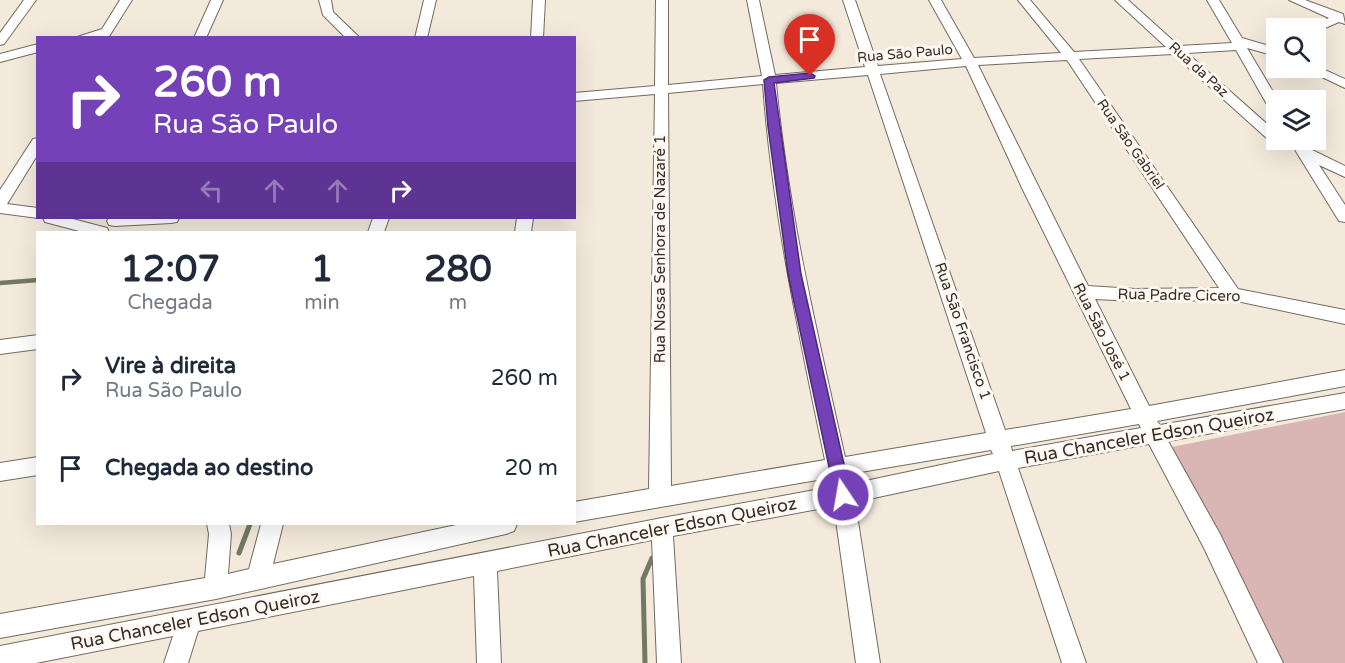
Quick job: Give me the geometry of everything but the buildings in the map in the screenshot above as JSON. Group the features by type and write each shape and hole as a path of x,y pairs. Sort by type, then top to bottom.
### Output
{"street":[{"path":"0,41 30,0"},
{"path":"103,35 126,0"},
{"path":"201,36 217,0"},
{"path":"325,0 327,13 352,36"},
{"path":"421,36 430,0"},
{"path":"537,36 539,0"},
{"name":"Rua Nossa Senhora de Nazaré 1","path":"660,498 662,0"},
{"path":"753,0 769,80 773,127 795,274 843,495 868,663"},
{"name":"Rua São Francisco 1","path":"849,0 1074,663"},
{"name":"Rua São José 1","path":"935,0 970,62 996,120 1144,415 1212,541 1271,663"},
{"name":"Rua São Gabriel","path":"1024,0 1071,57 1232,294"},
{"name":"Rua da Paz","path":"1121,0 1266,129"},
{"path":"1213,0 1266,91"},
{"path":"1295,0 1342,18"},
{"path":"1326,25 1342,18"},
{"name":"Rua São Paulo","path":"576,97 970,62 1179,51 1238,44 1266,49"},
{"path":"0,58 36,49"},
{"path":"1326,76 1345,84"},
{"path":"0,202 36,145"},
{"name":"Rua da Paz","path":"1291,150 1314,169"},
{"path":"1302,150 1345,217"},
{"path":"1308,150 1345,172"},
{"path":"0,208 36,213"},
{"path":"55,219 97,231"},
{"path":"114,224 162,219"},
{"name":"Rua Padre Cicero","path":"1083,292 1135,295 1232,294 1345,316"},
{"path":"0,347 36,342"},
{"name":"Rua Chanceler Edson Queiroz","path":"0,658 662,528 843,495 1002,450 1144,415 1345,378"},
{"name":"Rua Chanceler Edson Queiroz","path":"576,512 837,466 1155,435 1345,401"},
{"path":"0,471 36,466"},
{"path":"216,588 219,553 218,525"},
{"path":"258,578 272,525"},
{"name":"Rua Chanceler Edson Queiroz","path":"0,626 216,588 495,525"},
{"path":"662,528 669,663"},
{"path":"485,563 489,663"},
{"path":"176,663 190,620"}],"shaded area":[{"path":"1345,412 1345,663 1280,663 1172,447"}],"waterway":[{"path":"0,283 36,280"},
{"path":"239,553 250,525"},
{"path":"645,663 643,579 652,558"}],"route":[{"path":"810,76 769,80 773,127 795,274 812,362 843,495"}]}
